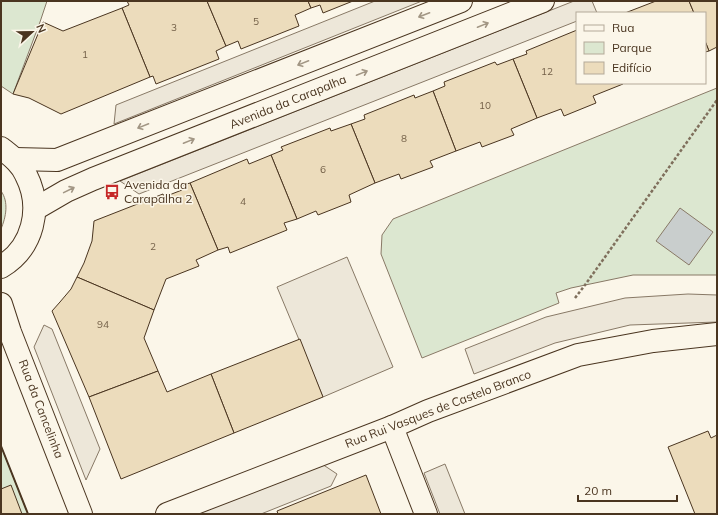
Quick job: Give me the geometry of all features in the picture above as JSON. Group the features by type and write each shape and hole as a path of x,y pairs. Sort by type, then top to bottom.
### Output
{"main road":[{"path":"8,154 58,160 460,1"},
{"name":"Avenida da Carapalha","path":"35,209 66,191 93,179 543,1"},
{"path":"1,267 8,263 23,248 32,229 35,209 33,191 26,174 8,154"},
{"name":"Rua da Cancelinha","path":"1,304 10,332 81,514"},
{"name":"Rua Rui Vasques de Castelo Branco","path":"167,514 392,427 428,411 578,355 653,341 717,334"},
{"path":"392,427 426,514"}],"path":[{"path":"575,298 717,101"}],"green space":[{"path":"1,1 47,1 13,94 1,86"},
{"path":"717,88 717,275 633,275 571,288 556,293 559,303 422,358 381,254 382,235 393,219"},
{"path":"1,191 4,195 6,210 1,229"},
{"path":"1,446 28,514 1,514"}],"shaded area":[{"path":"375,1 422,1 114,124 116,105"},
{"path":"574,1 592,1 597,12 576,12 576,21 139,194 120,181"},
{"path":"680,208 713,232 689,265 656,241"},
{"path":"347,257 393,367 323,397 277,287"},
{"path":"688,294 717,295 717,322 630,325 555,343 474,374 465,349 546,317 625,298"},
{"path":"44,325 52,329 100,449 86,480 34,347"},
{"path":"322,464 337,474 331,486 261,514 195,514"},
{"path":"445,464 465,514 440,514 424,473"}],"building":[{"path":"127,1 207,1 226,46 216,51 219,59 156,84 153,76 150,77 122,8 129,5"},
{"path":"207,1 308,1 311,8 295,15 299,26 241,49 238,41 226,46"},
{"path":"308,1 353,1 323,13 320,5 311,8"},
{"path":"656,1 689,1 694,12 628,12"},
{"path":"689,1 717,1 717,47 709,51 706,44 706,12 694,12"},
{"path":"122,8 150,77 61,114 29,98 13,94 43,22 63,31"},
{"path":"576,30 576,84 623,84 593,96 596,103 564,116 561,109 537,118 513,59 527,54 526,51"},
{"path":"706,44 709,51 706,52"},
{"path":"513,59 537,118 511,129 514,135 482,147 480,142 456,151 433,91 445,86 444,82 495,62 497,65"},
{"path":"433,91 456,151 430,161 433,167 401,179 399,174 375,183 351,124 365,119 364,115 414,95 415,98"},
{"path":"351,124 375,183 349,195 351,202 318,215 316,211 297,219 271,155 283,150 281,147 330,128 331,131"},
{"path":"271,155 297,219 284,223 287,230 230,253 228,247 218,250 190,183 247,159 249,164"},
{"path":"190,183 218,250 196,260 199,266 166,279 154,310 77,277 92,241 94,221 163,194 164,197 182,190 180,186"},
{"path":"77,277 154,310 144,338 158,371 89,397 52,311 71,289"},
{"path":"300,339 323,397 234,433 211,374"},
{"path":"158,371 167,392 211,374 234,433 121,479 89,397"},
{"path":"708,431 711,438 717,435 717,514 695,514 668,447"},
{"path":"366,475 381,514 278,514 277,511"},
{"path":"11,485 22,514 1,514 1,489"}],"wall":[{"path":"1,446 28,514"}],"place":[{"name":"Avenida da Carapalha 2","path":"112,192"}]}
